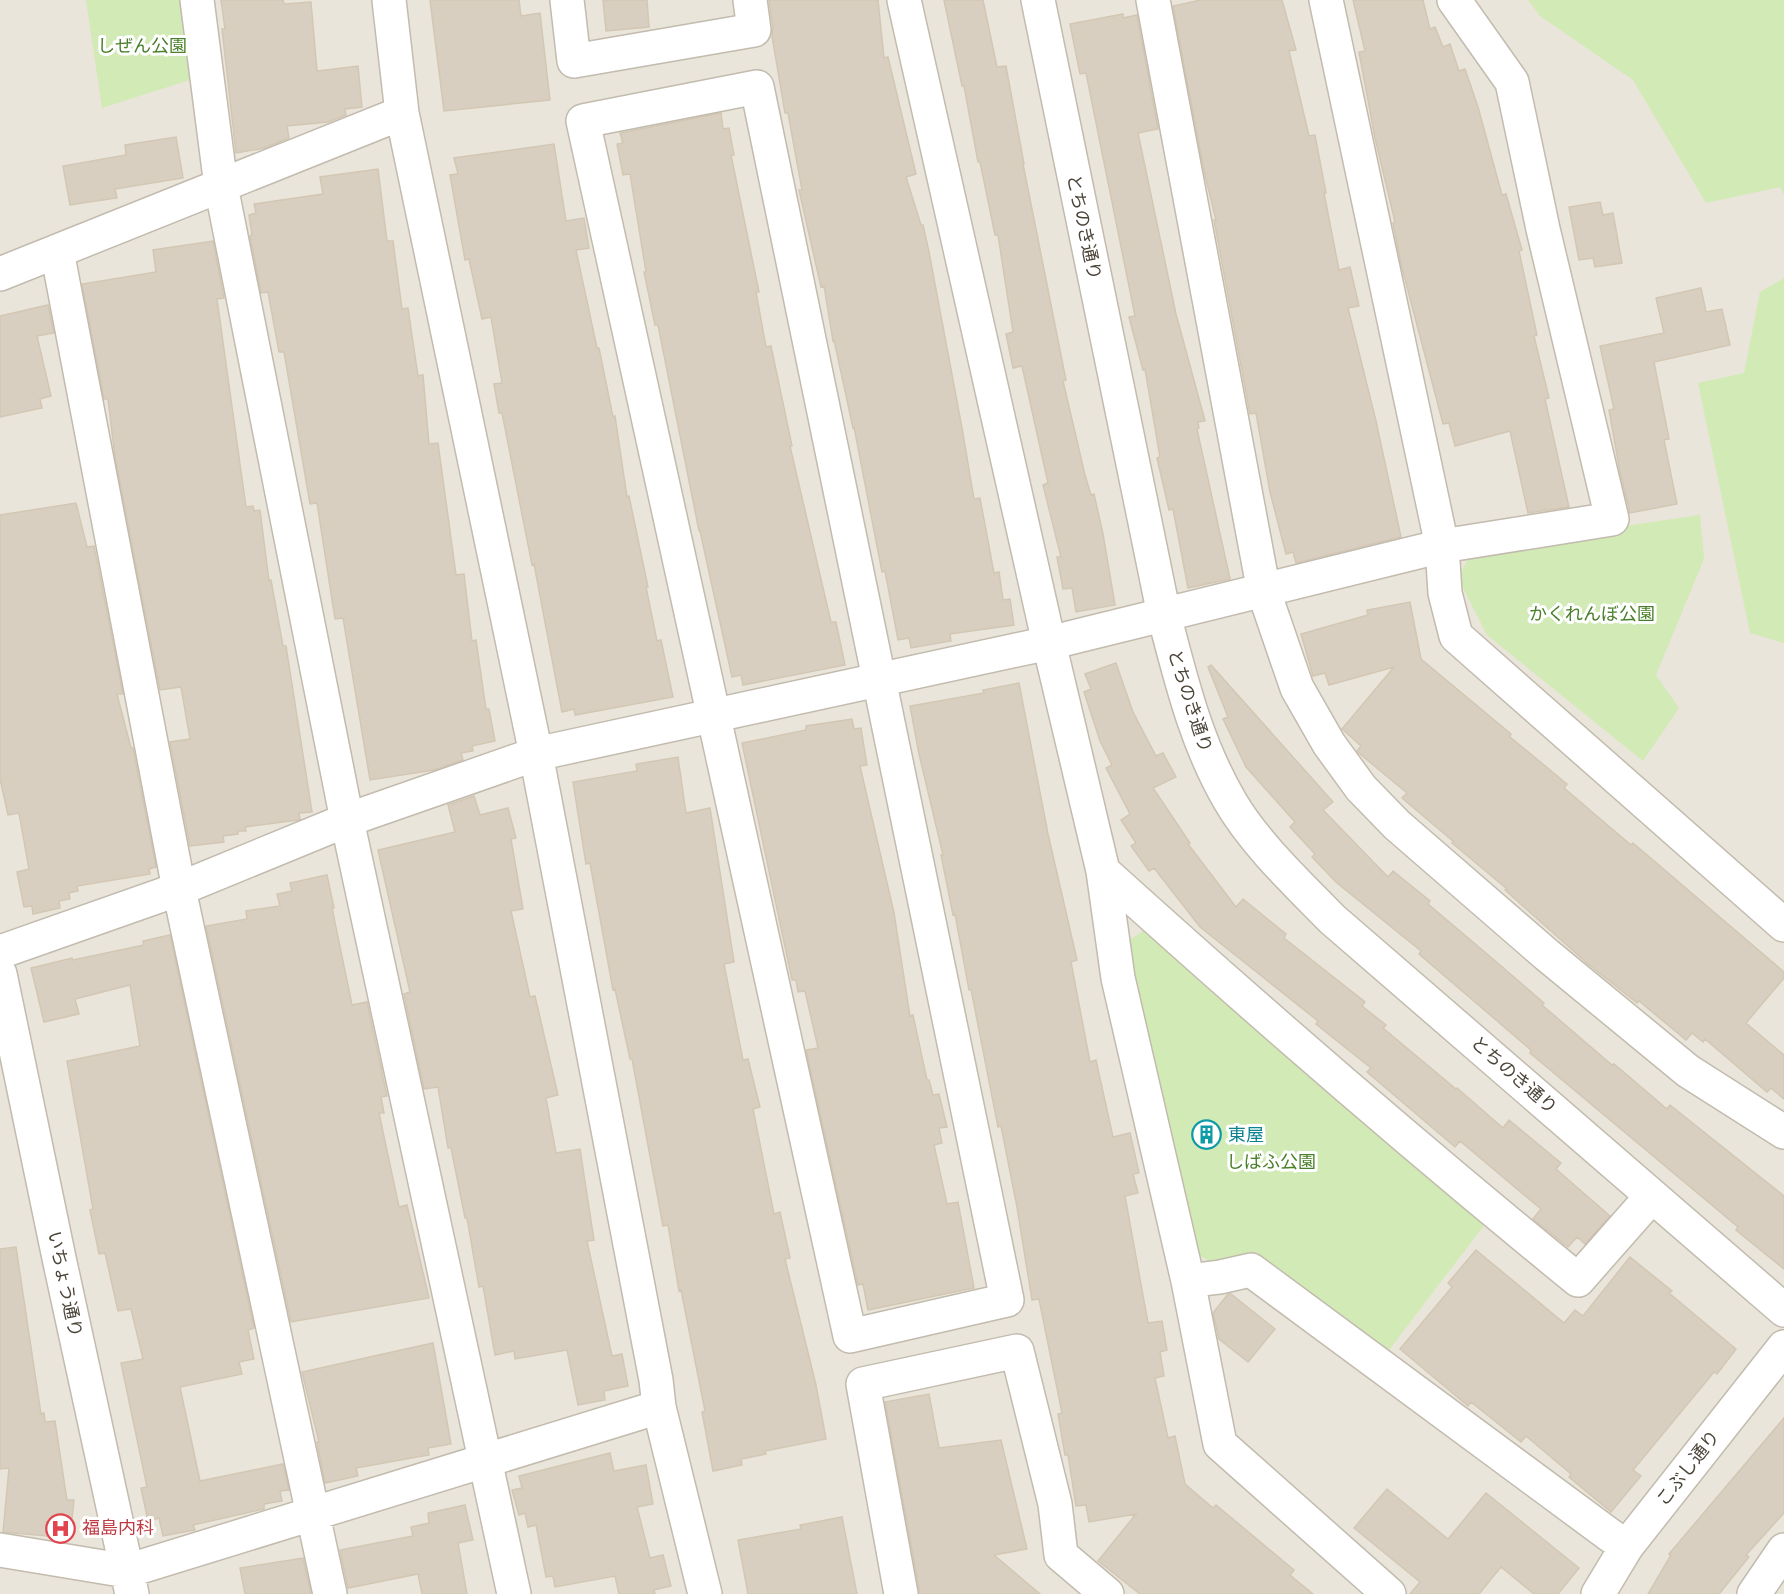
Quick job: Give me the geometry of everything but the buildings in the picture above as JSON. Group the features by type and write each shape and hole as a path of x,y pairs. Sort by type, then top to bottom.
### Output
{"street":[{"path":"197,0 221,186 347,820 514,1594"},
{"path":"389,0 402,113 536,754 660,1407 705,1594"},
{"path":"567,0 574,61 754,30 750,0"},
{"path":"904,0 1049,643 1103,871 1118,978 1188,1281 1220,1444 1389,1594"},
{"name":"とちのき通り","path":"1038,0 1164,615 1188,708 1209,762 1231,803 1271,856 1332,919 1784,1310"},
{"path":"1153,0 1264,592 1297,688 1329,744 1361,788 1397,825 1547,955 1688,1071 1784,1132"},
{"path":"1326,0 1443,546 1445,593 1456,636 1784,925"},
{"path":"0,952 178,889 347,820 536,754 1049,643 1264,592 1443,546 1612,519 1543,229 1512,82 1454,0"},
{"path":"757,87 1007,1300 850,1336 713,715 583,121 757,87"},
{"path":"0,274 402,113"},
{"path":"57,251 178,889 330,1594"},
{"path":"1103,871 1449,1174 1578,1280 1652,1196"},
{"name":"いちょう通り","path":"0,974 125,1586"},
{"path":"1188,1281 1251,1270 1627,1546"},
{"name":"こぶし通り","path":"1598,1594 1627,1546 1784,1347"},
{"path":"901,1594 863,1384 1017,1351 1055,1504 1061,1555 1107,1594"},
{"path":"0,1550 125,1586 314,1513 660,1407"},
{"path":"1754,1594 1784,1550"}],"shaded area":[{"path":"0,0 1784,0 1784,1594 0,1594"}],"green space":[{"name":"しぜん公園","path":"86,0 185,0 196,78 102,108"},
{"path":"1528,0 1784,0 1784,195 1780,187 1706,203 1633,80 1540,16"},
{"path":"1784,278 1784,643 1750,633 1698,383 1744,373 1760,292"},
{"name":"かくれんぼ公園","path":"1700,515 1704,559 1656,675 1679,708 1643,761 1487,635 1458,578 1474,548"},
{"name":"しばふ公園","path":"1146,929 1485,1224 1386,1354 1194,1252 1125,943"}],"place":[{"name":"東屋","path":"1207,1135"},
{"name":"福島内科","path":"61,1528"}]}
